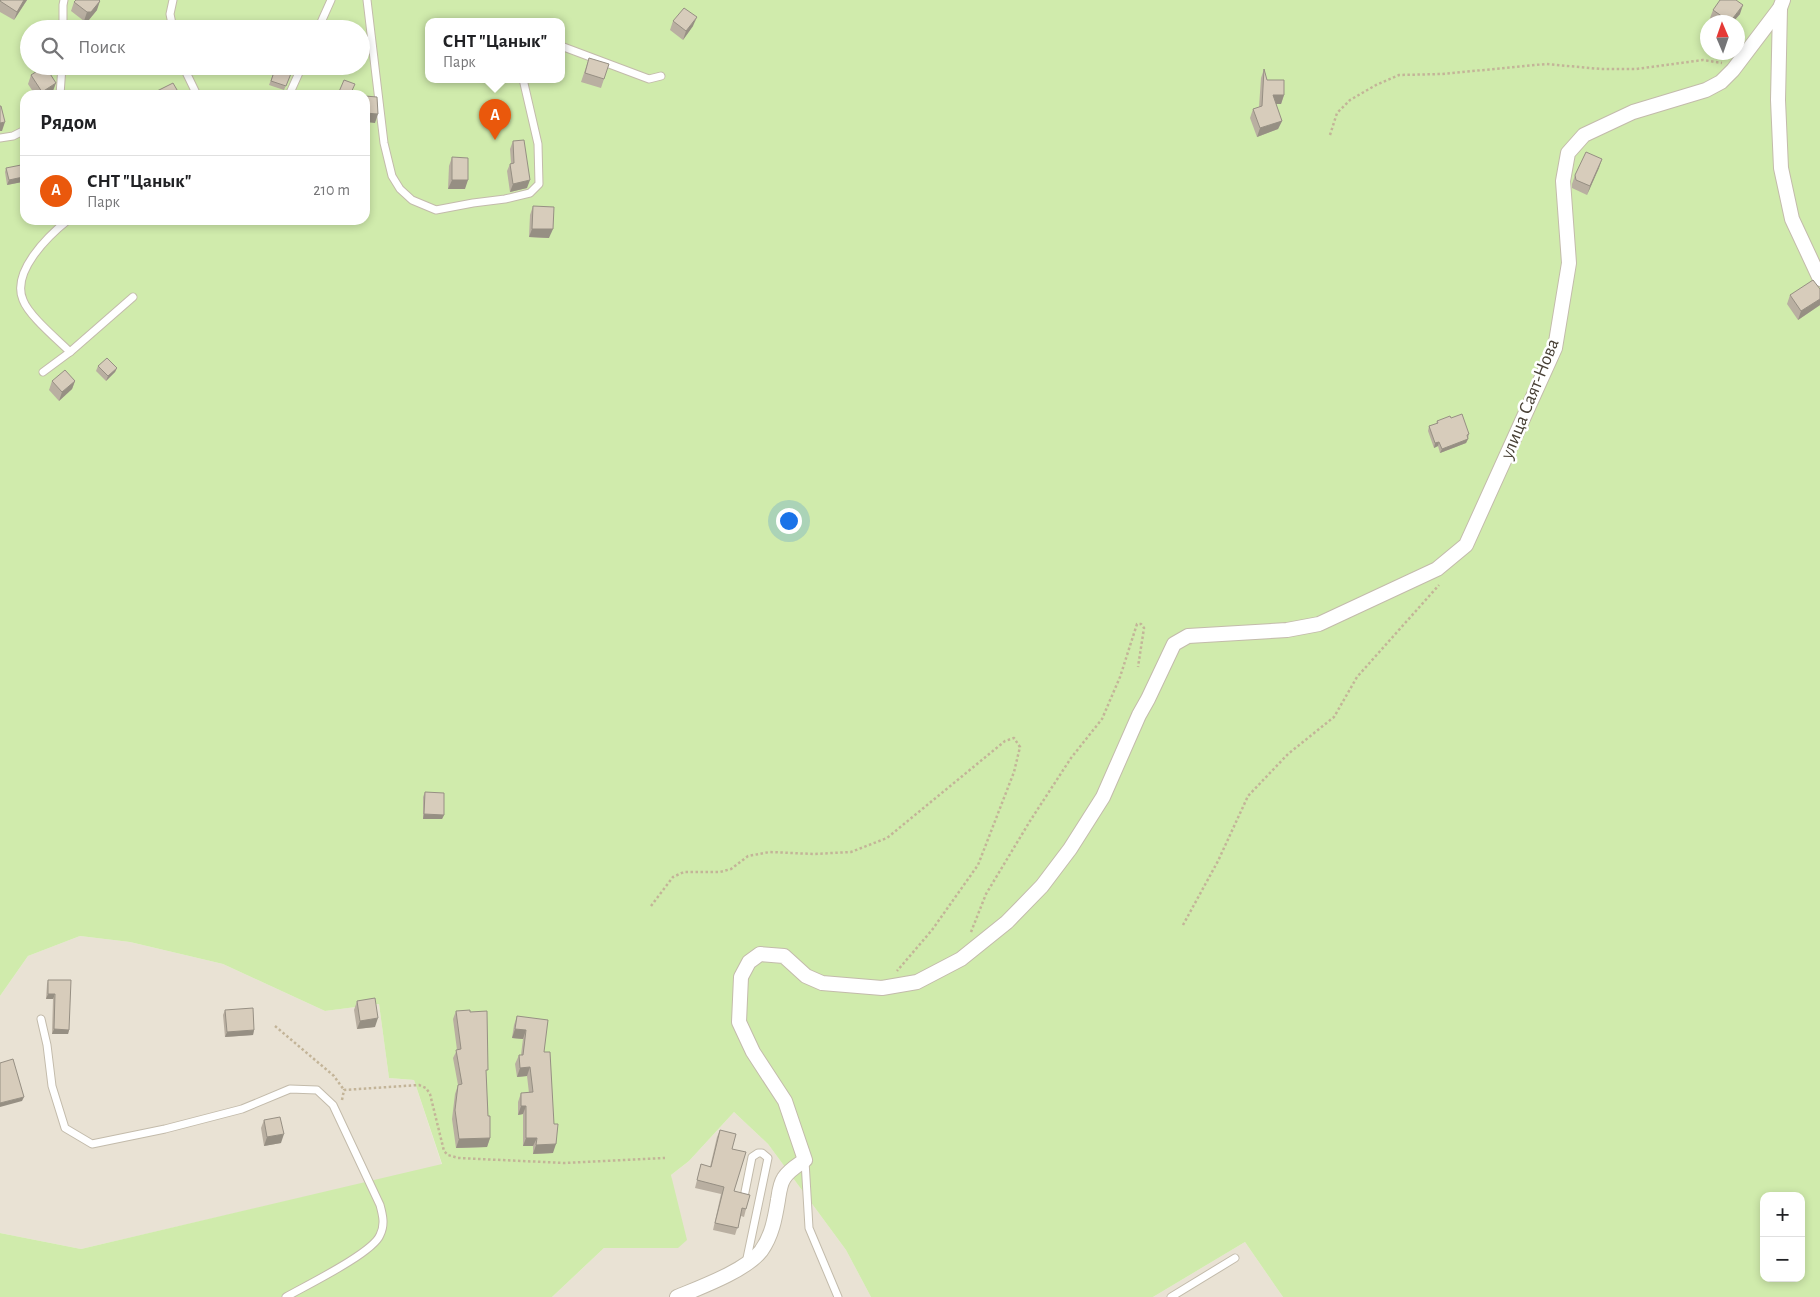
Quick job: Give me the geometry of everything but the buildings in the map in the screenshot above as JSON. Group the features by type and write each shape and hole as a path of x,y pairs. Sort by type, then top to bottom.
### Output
{"street":[{"name":"улица Саят-Нова","path":"882,988 917,982 961,959 1007,922 1042,886 1070,849 1103,797 1139,715 1174,644 1188,636 1288,630 1319,624 1437,570 1466,545 1555,348 1570,263 1563,181 1568,153 1584,135 1633,112 1706,90 1722,82 1782,4"},
{"name":"улица Саят-Нова","path":"1782,4 1778,100 1781,168 1792,219 1820,279"},
{"path":"677,1297 745,1266 760,1252 769,1239 784,1178 805,1160 785,1101 753,1052 739,1022 741,977 749,962 760,954 784,956 806,976 822,983 882,988"}],"lane":[{"path":"63,20 64,0"},
{"path":"171,20 173,0"},
{"path":"322,20 331,0"},
{"path":"366,0 369,20"},
{"path":"370,32 384,143 392,176 400,189 412,200 436,210 530,193 539,184 538,144 524,83"},
{"path":"565,48 649,79 661,76"},
{"path":"60,90 61,75"},
{"path":"187,75 195,90"},
{"path":"291,90 298,75"},
{"path":"0,138 13,136 20,132"},
{"path":"63,225 38,249 26,267 20,289 23,302 70,352"},
{"path":"43,372 70,352 133,296"},
{"path":"41,1019 47,1045 52,1086 65,1128 92,1144 165,1129 242,1109 290,1089 317,1090 334,1105 380,1205 384,1220 380,1237 368,1250 286,1297"},
{"path":"745,1192 752,1157 762,1153 768,1158 745,1266"},
{"path":"805,1160 809,1228 838,1297"},
{"path":"1170,1297 1235,1258"}],"path":[{"path":"1330,135 1337,113 1350,100 1376,85 1399,75 1442,74 1546,64 1601,69 1636,69 1703,60 1717,61 1728,65 1733,70"},
{"path":"1183,925 1218,860 1248,796 1288,754 1334,717 1357,677 1441,582"},
{"path":"970,935 986,894 1030,821 1071,758 1102,719 1130,650 1133,631 1136,624 1142,624 1144,628 1138,667"},
{"path":"651,906 673,877 684,872 720,872 731,869 748,856 770,852 814,854 852,852 887,838 1005,742 1014,738 1020,746 1014,772 978,865 932,930 882,988"},
{"path":"276,1026 334,1076 344,1090 340,1119"},
{"path":"344,1090 419,1085 426,1088 430,1094 444,1151 448,1155 458,1158 565,1163 665,1158"}],"shaded area":[{"path":"80,936 130,942 223,964 325,1011 379,1004 389,1078 414,1080 442,1165 81,1249 0,1233 0,996 28,956"},
{"path":"734,1112 768,1144 846,1250 871,1297 552,1297 604,1248 678,1248 671,1175 689,1161"},
{"path":"1245,1242 1283,1297 1153,1297"}],"green space":[{"path":"0,0 1820,0 1820,1297 1283,1297 1245,1242 1153,1297 871,1297 846,1250 768,1144 734,1112 689,1161 671,1175 687,1240 678,1248 604,1248 552,1297 0,1297 0,1233 81,1249 442,1164 414,1080 389,1078 379,1004 325,1011 223,964 130,942 80,936 28,956 0,996"}],"place":[{"name":"СНТ \"Цанык\"","path":"495,140"}]}
